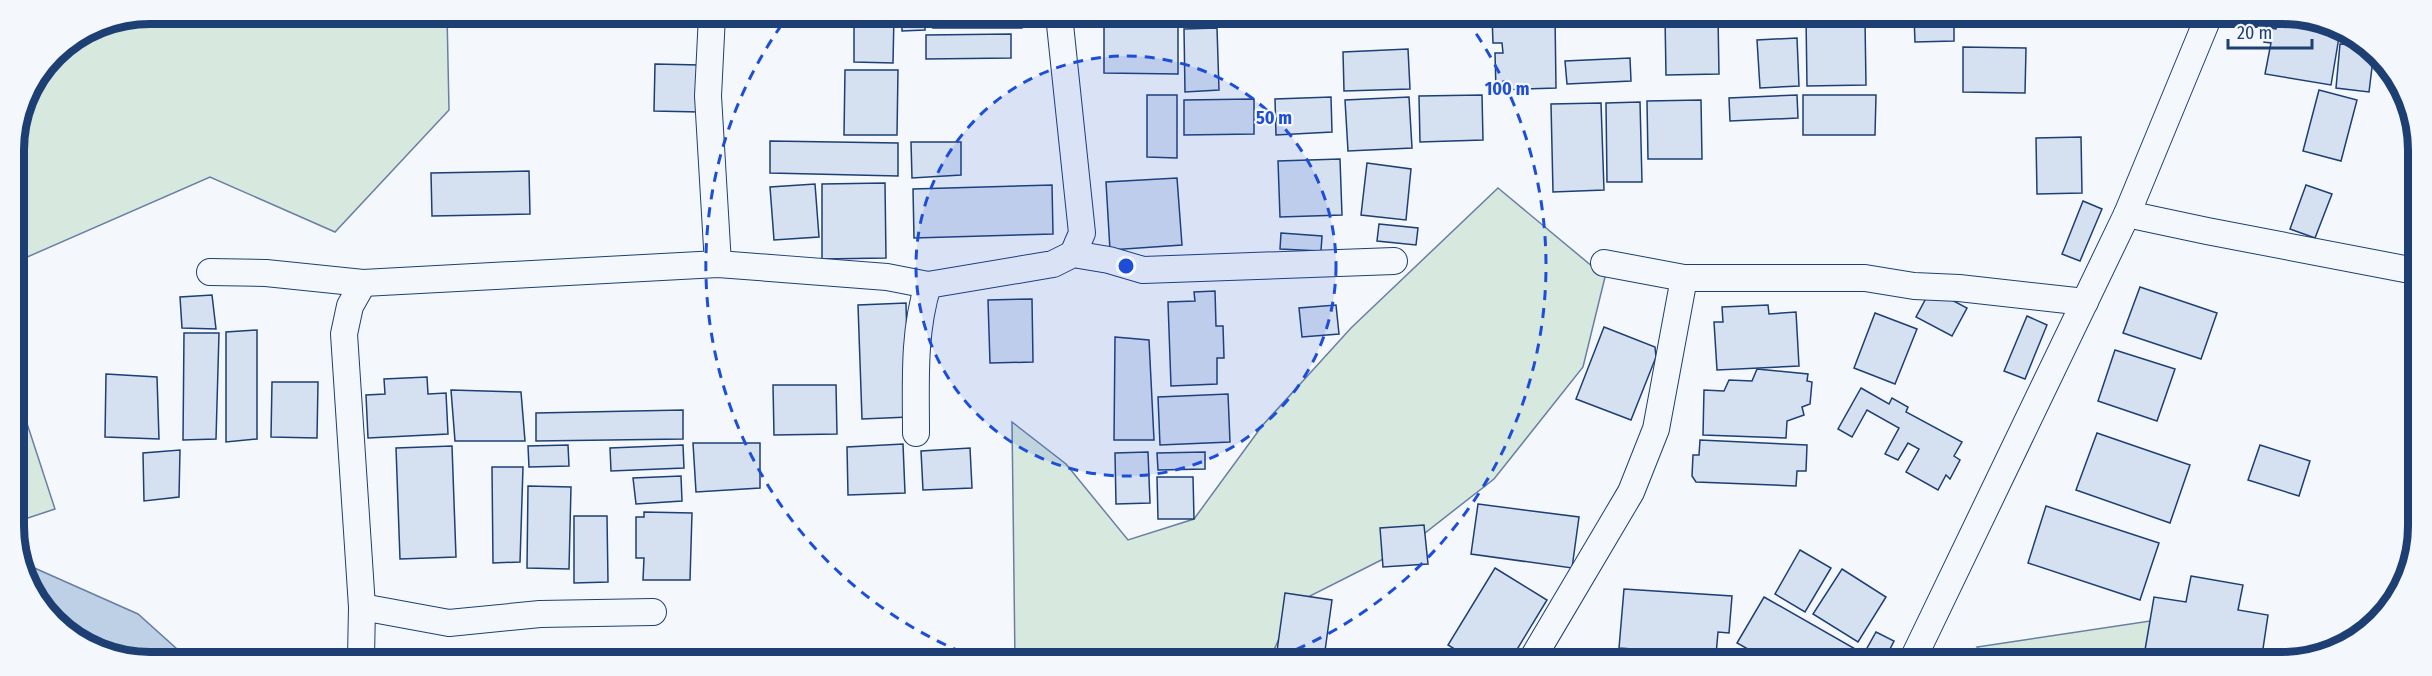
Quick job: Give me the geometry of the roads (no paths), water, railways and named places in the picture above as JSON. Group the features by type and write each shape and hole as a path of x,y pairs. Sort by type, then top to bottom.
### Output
{"street":[{"path":"712,24 708,96 718,264"},
{"path":"1060,24 1082,233 1073,254"},
{"path":"1917,652 2127,214 2206,24"},
{"path":"2127,214 2408,270"},
{"path":"210,272 266,273 363,283 718,264 887,277 928,285 1053,264 1073,254 1109,260 1143,270 1394,261"},
{"path":"1604,263 1684,278 1865,278 1914,286 1959,288 2085,302"},
{"path":"1536,652 1635,482 1656,429 1684,278"},
{"path":"361,652 362,607 344,334 350,306 363,283"},
{"path":"916,433 918,332 920,310 928,285"},
{"path":"362,607 449,623 540,614 654,612"}],"water":[{"path":"31,566 138,614 180,652 133,651 117,648 87,635 73,626 50,603"}]}
